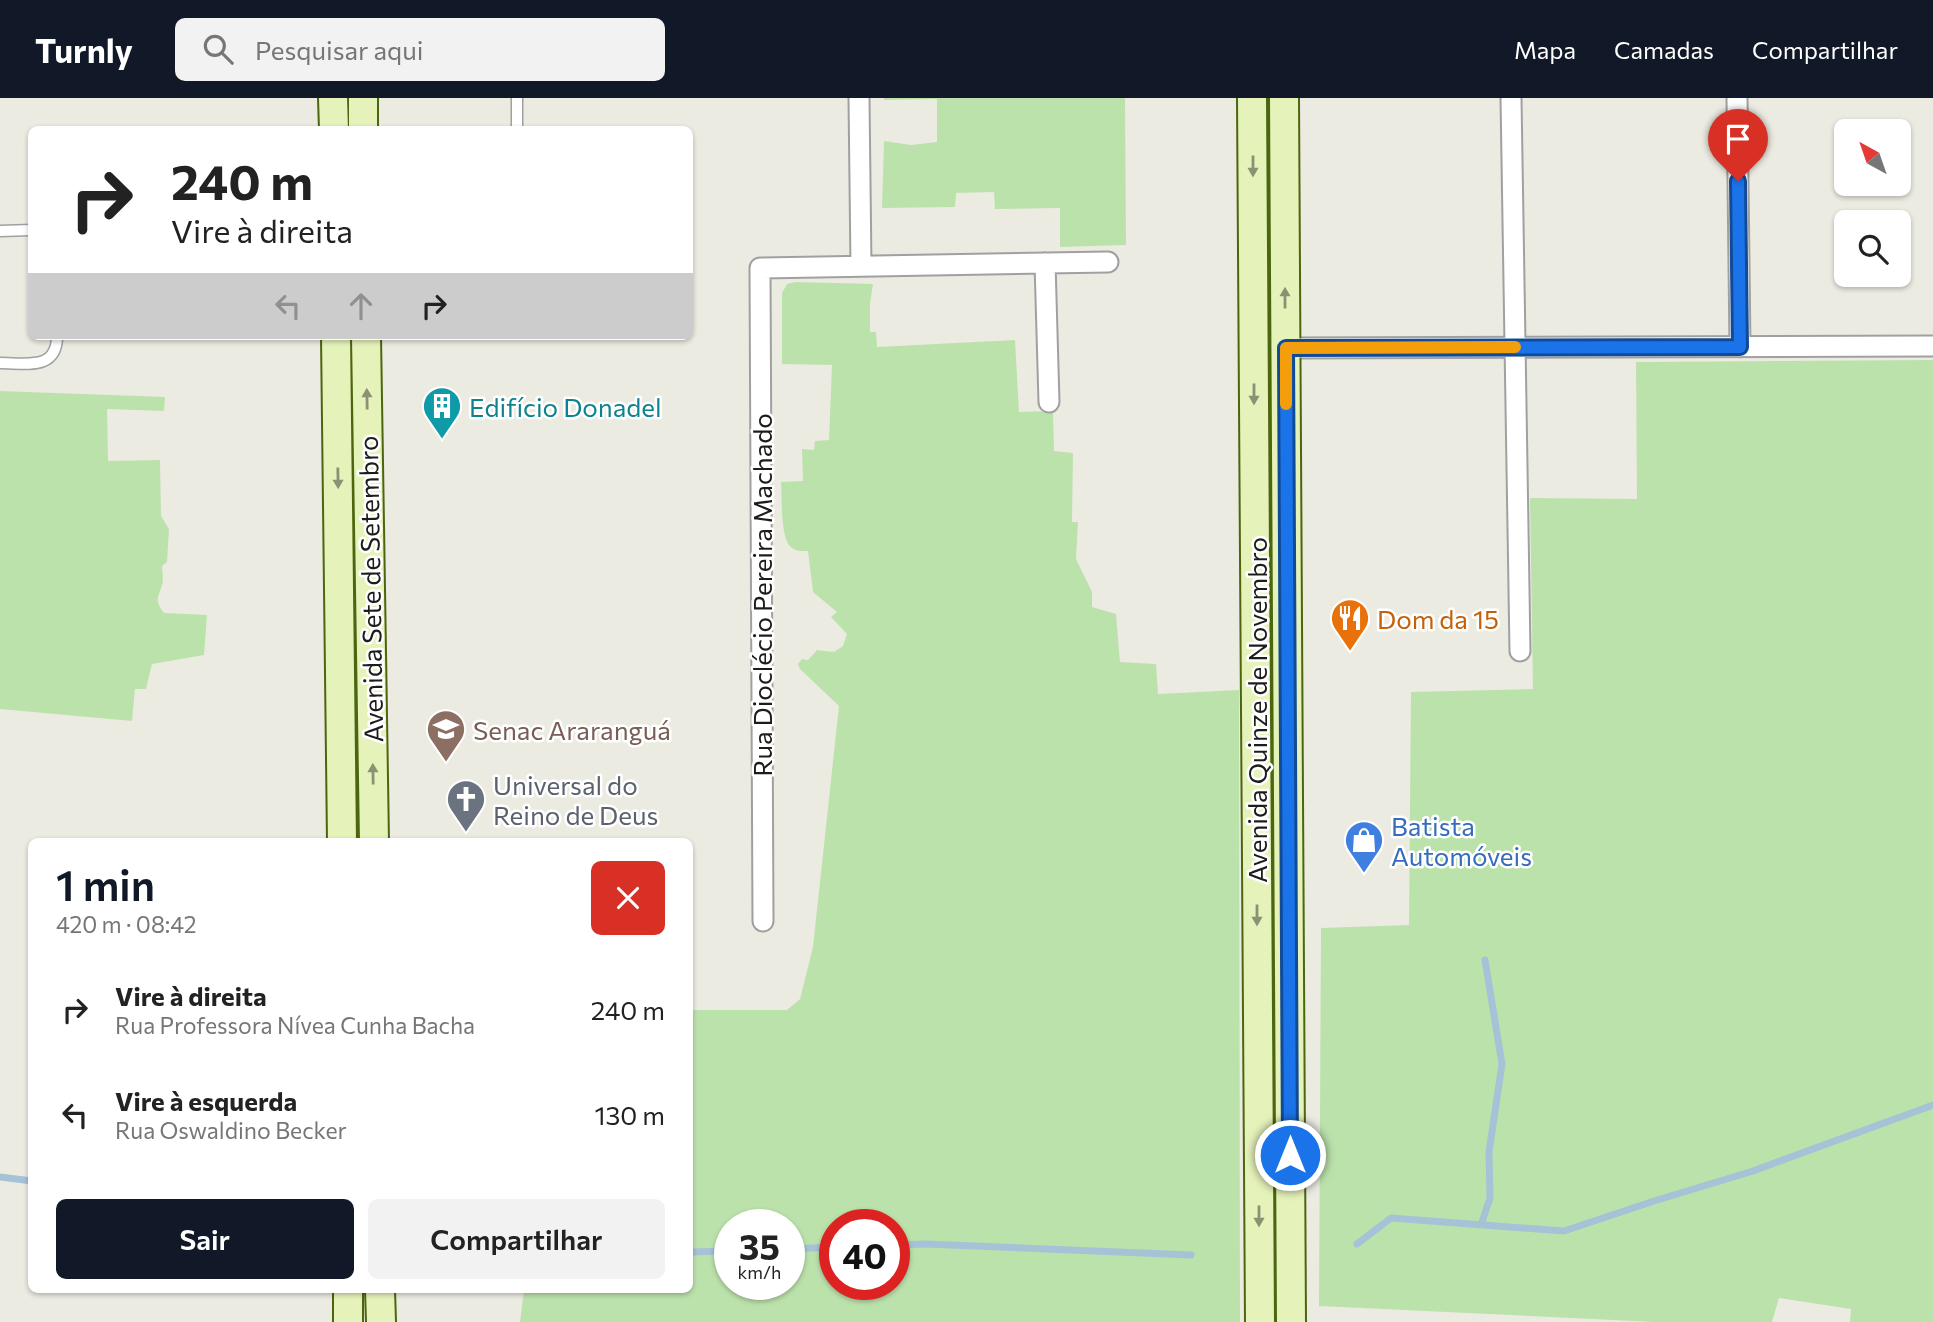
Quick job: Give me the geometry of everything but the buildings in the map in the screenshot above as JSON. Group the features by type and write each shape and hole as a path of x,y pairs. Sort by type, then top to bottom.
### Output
{"street":[{"path":"333,98 334,126"},
{"path":"363,98 363,126"},
{"path":"859,98 861,266 1108,262"},
{"name":"Avenida Quinze de Novembro","path":"1252,98 1260,1322"},
{"name":"Avenida Quinze de Novembro","path":"1284,98 1291,1322"},
{"path":"1511,98 1520,651"},
{"path":"1737,98 1740,347"},
{"path":"1045,263 1049,402"},
{"name":"Rua Dioclécio Pereira Machado","path":"763,921 760,268 861,266"},
{"name":"Avenida Sete de Setembro","path":"336,340 342,838"},
{"name":"Avenida Sete de Setembro","path":"366,340 374,838"},
{"path":"1286,348 1933,346"},
{"path":"348,1293 348,1322"},
{"path":"380,1293 381,1322"}],"lane":[{"path":"517,98 517,126"},
{"path":"0,231 28,230"},
{"path":"0,363 41,362 51,358 57,349 57,340"}],"green space":[{"path":"884,98 1125,98 1126,245 1060,247 1060,208 995,209 994,192 956,193 955,207 882,208 884,141 911,145 937,142 937,99"},
{"path":"795,282 873,284 870,332 876,332 877,347 1015,340 1019,412 1053,411 1054,451 1073,453 1072,522 1078,522 1076,559 1092,592 1092,607 1116,614 1120,662 1156,664 1158,694 1239,690 1240,1322 520,1322 524,1293 693,1293 693,1010 787,1010 800,999 813,947 839,706 798,664 802,659 808,660 817,650 834,652 843,646 847,634 831,617 837,612 813,592 808,551 798,551 788,543 782,507 781,482 803,481 802,449 814,450 815,441 829,440 832,365 782,364 782,293 787,284"},
{"path":"1933,360 1933,1322 1850,1322 1851,1309 1779,1298 1772,1322 1655,1322 1319,1306 1321,928 1409,925 1411,692 1533,689 1530,498 1637,499 1636,362"},
{"path":"0,391 165,397 164,411 107,409 108,461 160,460 161,516 169,529 167,562 162,566 163,581 158,602 164,613 207,615 204,655 152,664 146,689 135,689 132,721 0,709"}],"waterway":[{"path":"1481,1225 1490,1198 1489,1152 1502,1064 1485,960"},
{"path":"1357,1244 1391,1218 1564,1231 1753,1171 1933,1105"},
{"path":"0,1177 28,1180"},
{"path":"910,1244 1191,1255"},
{"path":"805,1248 819,1248"},
{"path":"693,1252 714,1251"}],"slow traffic":[{"path":"1286,404 1286,348 1515,347"}],"place":[{"name":"Edifício Donadel","path":"442,440"},
{"name":"Dom da 15","path":"1350,652"},
{"name":"Senac Araranguá","path":"446,763"},
{"name":"Universal do Reino de Deus","path":"466,833"},
{"name":"Batista Automóveis","path":"1364,874"}],"route":[{"path":"1290,1155 1286,348 1740,347 1738,181"}]}
